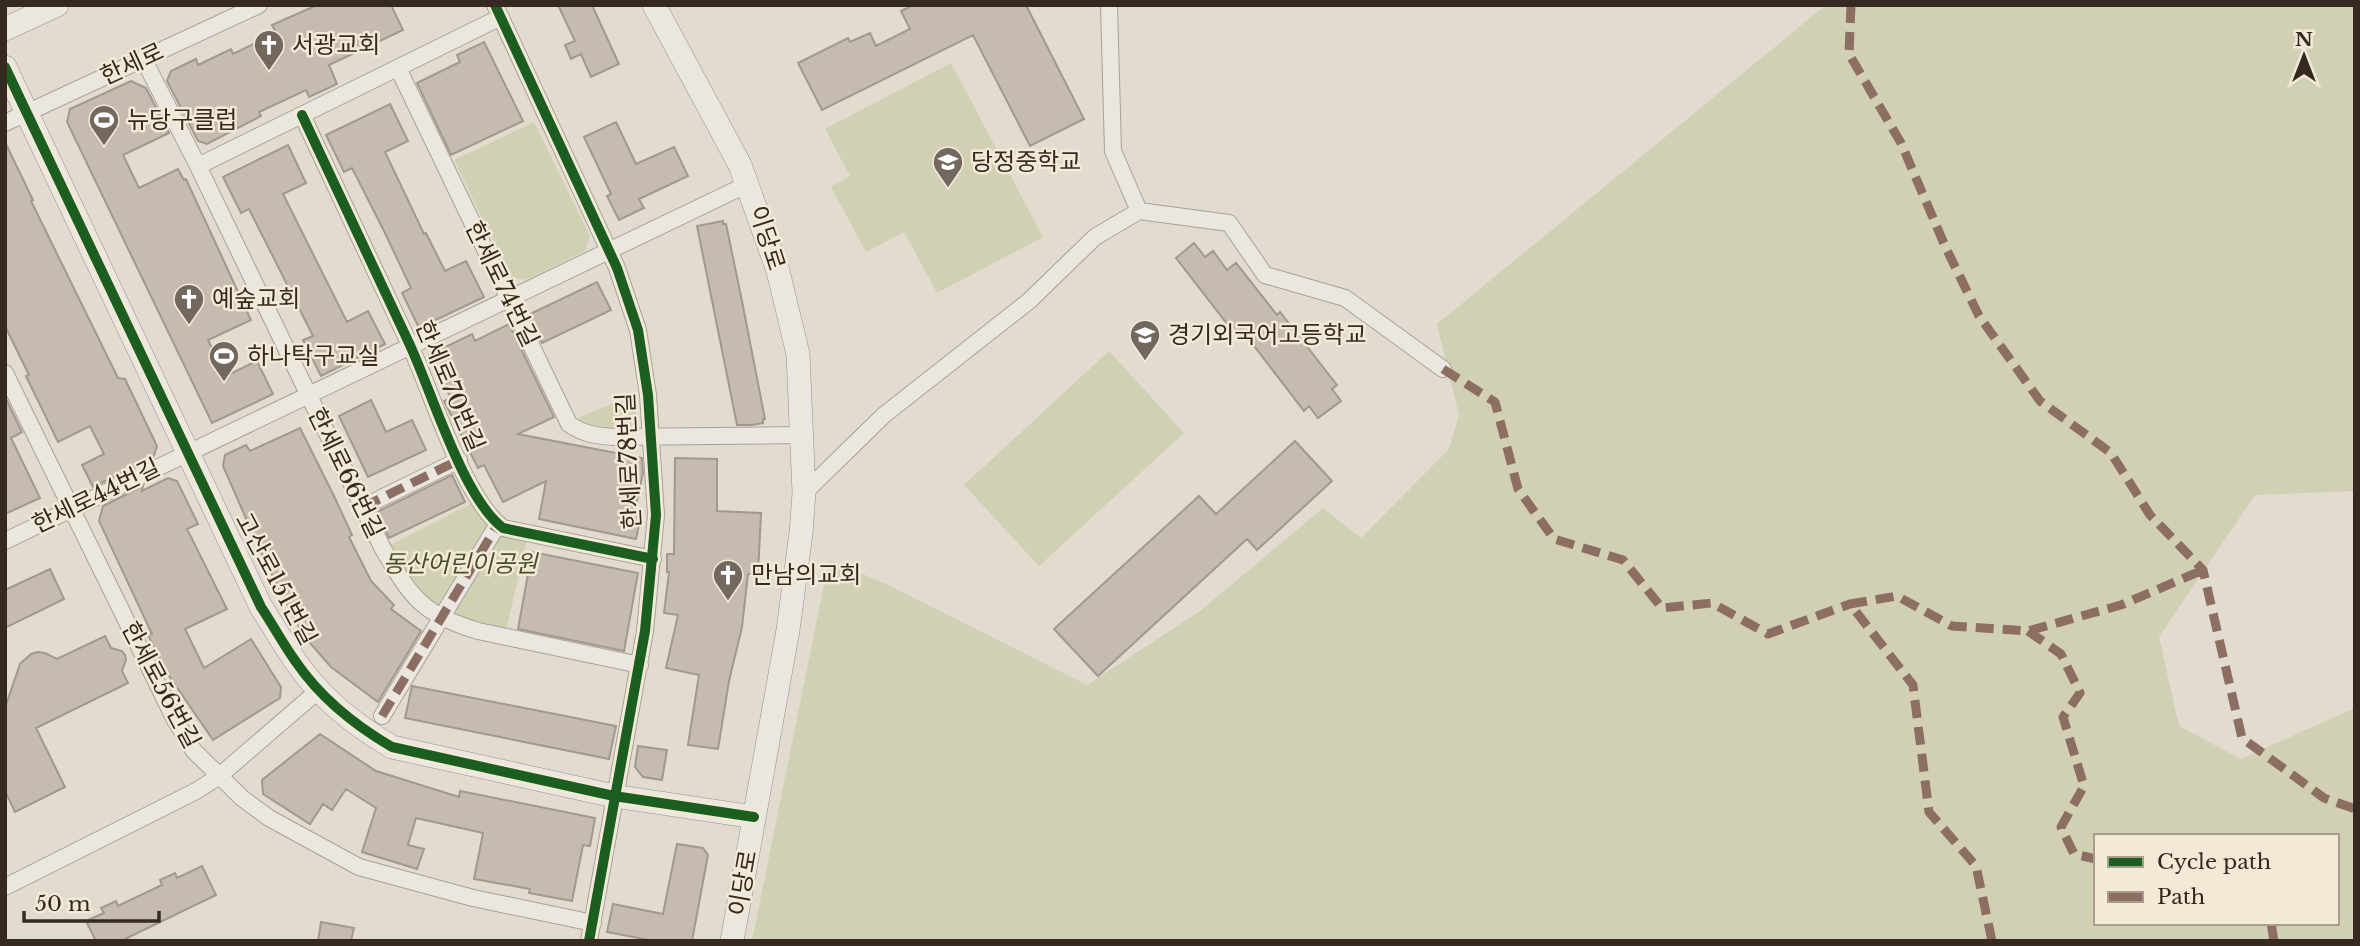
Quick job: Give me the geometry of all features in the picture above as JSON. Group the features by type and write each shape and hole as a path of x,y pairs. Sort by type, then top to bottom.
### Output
{"street":[{"path":"5,29 57,5"},
{"name":"한세로","path":"5,122 259,5"},
{"name":"이당로","path":"654,5 714,114 748,184 778,271 798,354 804,493 788,630 732,941"},
{"path":"1109,5 1113,151 1139,211"},
{"path":"198,166 398,68 498,11"},
{"name":"한세로78번길","path":"498,11 610,250 638,330 652,438 656,515 640,665 589,941"},
{"name":"한세로66번길","path":"143,58 362,507 408,592 426,608 442,617 478,631 640,665"},
{"name":"고산로151번길","path":"5,67 261,607 297,663 319,691 372,735 392,747 614,796 754,817"},
{"name":"한세로74번길","path":"398,68 569,424 577,430 594,435 652,438 802,435"},
{"name":"한세로70번길","path":"302,115 410,345 459,460 477,497 491,519 498,524"},
{"name":"한세로44번길","path":"5,541 187,451 748,184"},
{"path":"804,493 884,415 1029,302 1095,237 1139,211 1229,223 1265,275 1345,299 1443,369"},
{"name":"한세로56번길","path":"5,373 175,720 194,751 218,777 269,818 359,867 473,898 593,923"},
{"path":"362,507 459,460"},
{"path":"382,716 498,524 503,528 653,559"},
{"path":"5,887 196,791 218,777 319,691"}],"green space":[{"path":"1826,5 2355,5 2355,491 2255,495 2159,637 2179,726 2241,759 2355,708 2355,941 752,941 829,560 884,583 1087,685 1200,611 1323,508 1361,538 1449,449 1459,415 1437,324"},
{"path":"951,63 1043,237 937,293 904,232 866,252 831,187 850,176 825,129"},
{"path":"534,122 590,236 585,251 525,280 511,277 454,160"},
{"path":"1109,351 1184,433 1039,566 964,485"},
{"path":"635,394 637,434 586,426 578,418"},
{"name":"동산어린이공원","path":"472,503 495,528 527,539 506,631 458,619 412,588 390,545"}],"building":[{"path":"317,5 391,5 403,30 329,65 337,84 309,97 306,90 259,112 261,116 207,144 198,141 167,81 171,71 196,59 198,65 231,49 233,54 276,33 272,25"},
{"path":"558,5 592,5 619,64 591,77 581,54 571,59 565,45 575,41"},
{"path":"913,5 1026,5 1084,119 1030,146 973,35 822,110 798,63 848,38 850,42 870,33 876,46 910,29 901,11"},
{"path":"484,42 523,121 451,155 417,83 460,62 457,55"},
{"path":"131,81 146,88 169,133 123,155 139,188 178,169 184,180 186,179 251,320 208,340 226,376 257,361 273,394 212,423 67,122 70,109"},
{"path":"390,104 408,141 385,152 424,234 426,233 445,271 466,261 484,297 419,328 402,293 411,288 384,231 352,168 344,172 326,135"},
{"path":"616,122 636,164 674,147 688,176 639,199 644,208 619,220 607,196 611,194 584,137"},
{"path":"5,142 118,378 125,379 157,446 153,458 93,487 82,465 104,454 90,426 58,442 5,326"},
{"path":"288,145 306,183 283,194 347,322 368,311 385,344 321,376 303,340 313,336 249,209 241,213 223,177"},
{"path":"723,221 723,224 726,224 765,419 763,423 752,425 737,425 697,226"},
{"path":"1194,243 1205,257 1213,251 1227,270 1236,263 1277,315 1280,312 1337,385 1332,389 1341,401 1318,418 1309,406 1304,411 1241,329 1235,334 1176,258"},
{"path":"597,282 611,310 542,343 528,315"},
{"path":"509,324 554,417 518,434 642,458 643,473 635,510 642,511 636,539 539,519 546,481 503,502 484,465 478,468 444,401 451,398 429,355 472,334 475,341"},
{"path":"5,397 22,432 11,438 40,498 5,514"},
{"path":"371,400 386,432 412,420 426,450 368,477 339,416"},
{"path":"300,428 334,496 352,535 349,537 371,581 394,605 391,609 421,631 378,702 331,667 303,635 262,555 223,466 225,455 246,445 250,451"},
{"path":"1295,441 1332,481 1257,550 1247,539 1098,676 1054,629 1199,496 1216,514"},
{"path":"675,458 717,459 717,511 761,513 758,574 748,574 742,627 729,681 718,749 688,745 699,675 666,668 678,615 664,613 669,572 667,554 674,554"},
{"path":"452,475 465,502 389,538 377,512"},
{"path":"168,478 177,481 198,524 187,529 227,609 185,629 204,668 251,639 281,687 280,698 213,740 167,673 148,635 152,634 99,521 103,506 143,486 142,491"},
{"path":"532,552 638,573 624,651 518,629"},
{"path":"50,569 64,599 5,628 5,590"},
{"path":"105,636 111,648 122,651 125,655 122,671 128,683 36,728 65,787 15,812 5,791 5,708 20,664 31,654 38,652 57,659"},
{"path":"412,686 616,726 609,759 405,718"},
{"path":"320,734 376,771 459,797 460,791 595,818 590,846 583,845 572,901 529,893 530,889 474,879 483,833 416,818 408,845 424,849 417,869 362,852 376,808 346,789 332,810 323,804 310,824 263,794 262,780"},
{"path":"638,746 667,750 662,780 643,777 635,767"},
{"path":"677,844 703,848 708,855 692,941 654,941 607,932 613,904 663,914"},
{"path":"202,866 216,895 121,941 96,941 86,921 104,913 101,908 116,901 118,906 162,885 160,880 175,873 177,878"},
{"path":"321,922 354,928 351,941 318,941"}],"marked path":[{"path":"1851,5 1849,54 1901,143 1945,246 1979,316 2040,401 2111,453 2150,515 2203,570 2242,738 2324,798 2355,809"},
{"path":"1443,369 1495,402 1518,489 1554,539 1623,560 1662,608 1712,603 1768,634 1850,604"},
{"path":"363,507 459,460"},
{"path":"382,716 498,524"},
{"path":"1992,941 1976,866 1929,812 1913,685 1850,604 1897,596 1952,626 2028,631 2121,605 2203,570"},
{"path":"2028,631 2061,654 2080,693 2063,717 2084,786 2061,827 2074,854 2094,859"},
{"path":"2271,925 2274,941"}],"cycle path":[{"path":"495,5 617,268 638,330 648,395 656,515 645,631 589,941"},
{"path":"5,67 261,607 296,662 327,699 365,730 392,747 614,796 754,817"},
{"path":"302,115 409,343 462,469 488,513 503,528 653,559"}],"place":[{"name":"서광교회","path":"269,72"},
{"name":"뉴당구클럽","path":"104,147"},
{"name":"당정중학교","path":"948,189"},
{"name":"예숲교회","path":"189,326"},
{"name":"경기외국어고등학교","path":"1145,362"},
{"name":"하나탁구교실","path":"224,383"},
{"name":"만남의교회","path":"728,602"}]}
